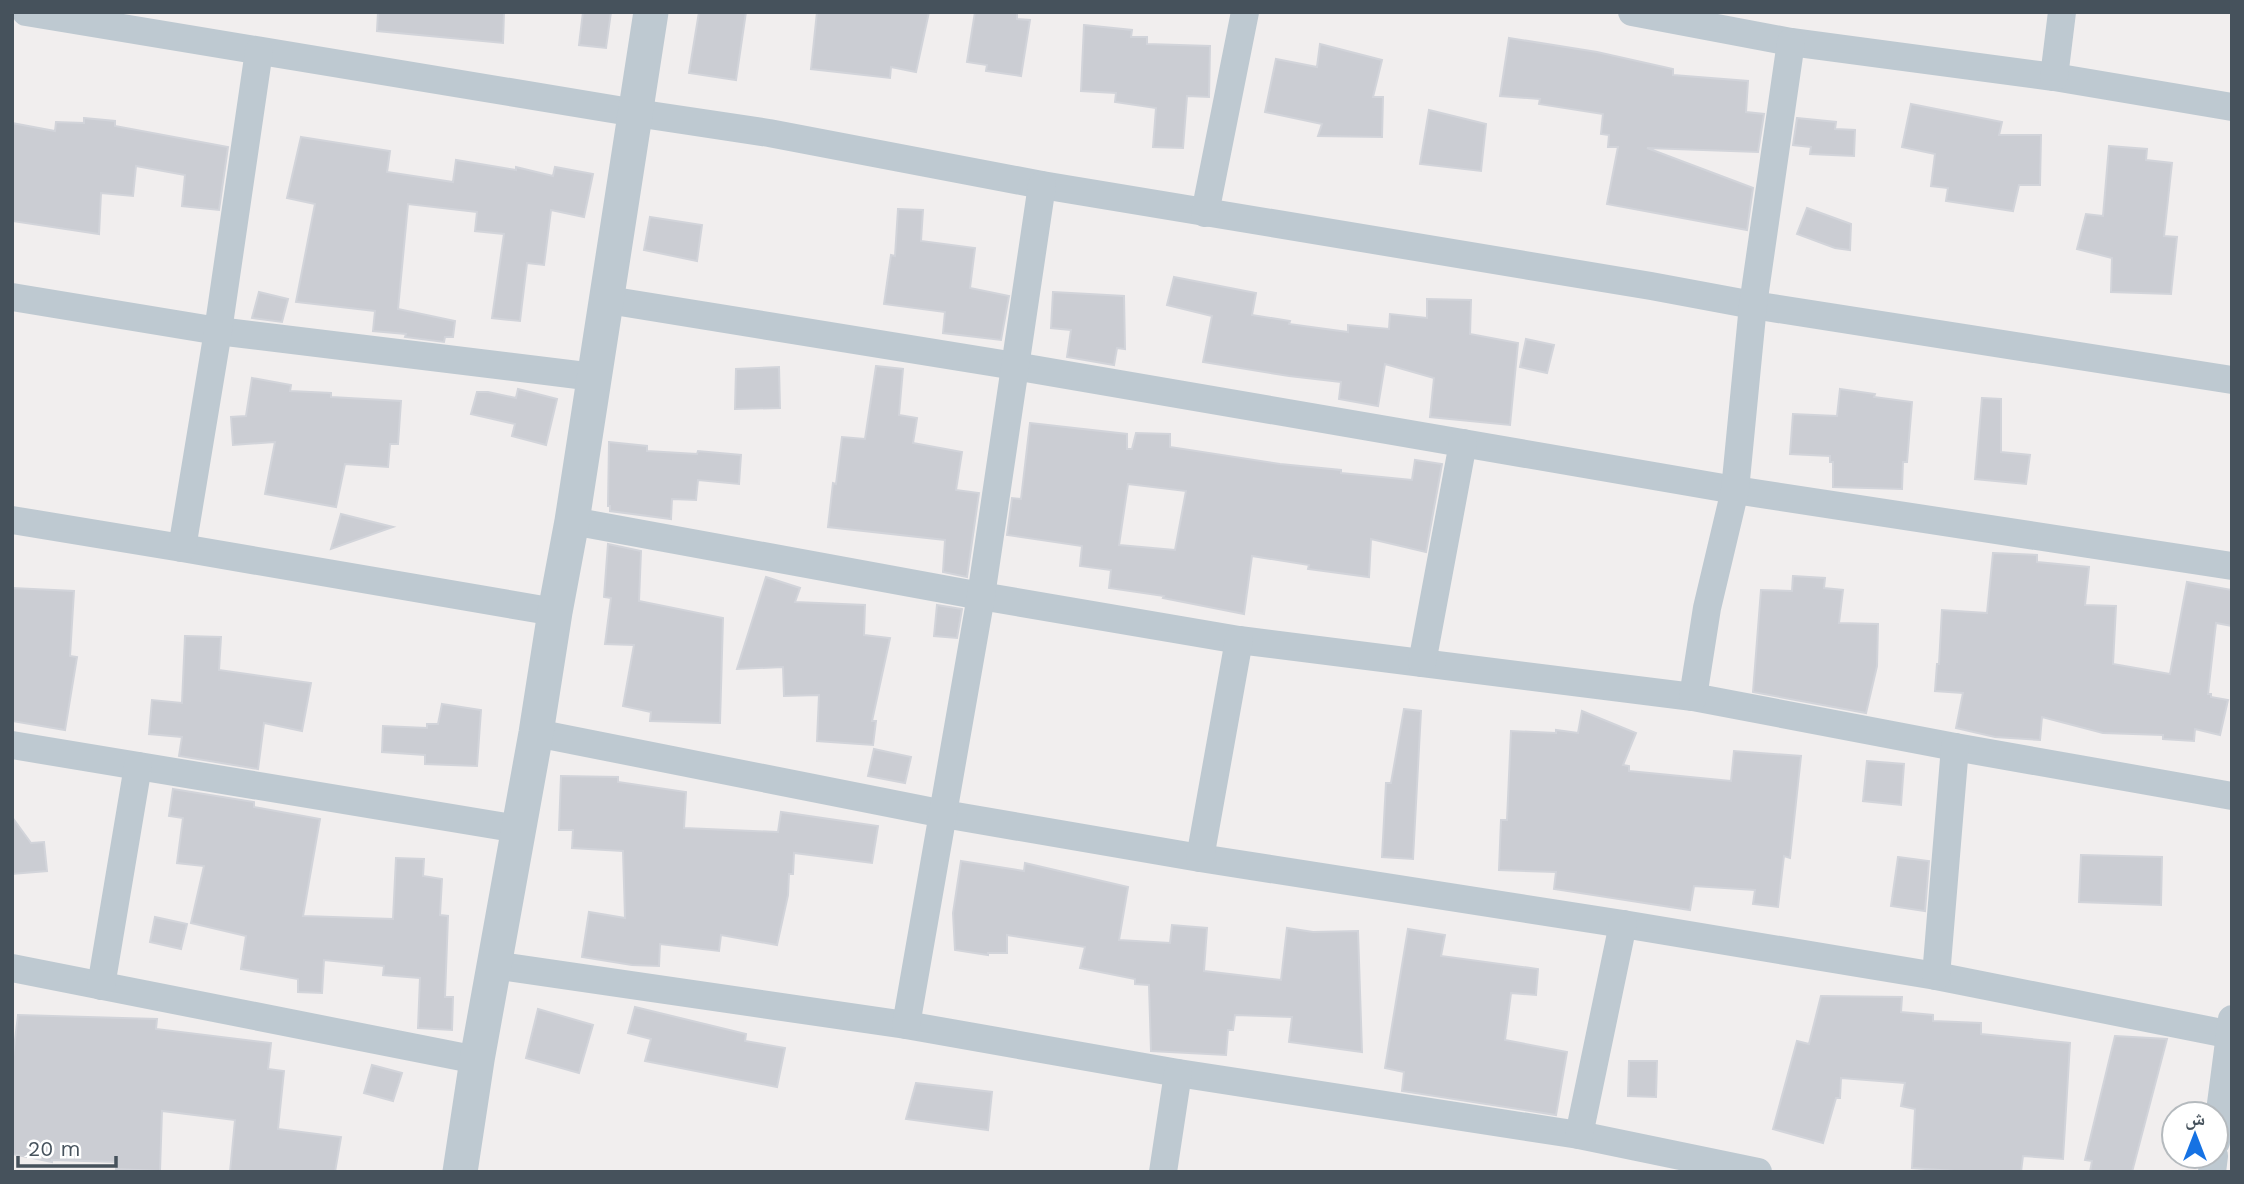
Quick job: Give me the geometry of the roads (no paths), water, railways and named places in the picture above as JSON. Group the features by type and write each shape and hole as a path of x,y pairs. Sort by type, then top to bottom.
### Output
{"street":[{"path":"460,1172 477,1060 572,521 651,12"},
{"path":"1205,213 1244,12"},
{"path":"1632,12 1791,42 2053,77 2232,107"},
{"path":"2053,77 2062,12"},
{"path":"38,13 769,133 1042,186 1753,305 2232,380"},
{"path":"1693,697 1707,608 1735,490 1753,305 1791,42"},
{"path":"182,548 218,331 259,51"},
{"path":"906,1025 981,596 1042,186"},
{"path":"12,297 218,331 594,377"},
{"path":"608,300 1015,366 1735,490 2232,566"},
{"path":"1422,663 1462,443"},
{"path":"12,520 555,612"},
{"path":"572,521 1239,640 1693,697 2232,796"},
{"path":"1200,859 1239,640"},
{"path":"536,733 944,814 1200,859 1623,924 1936,976 2231,1030 2222,1100"},
{"path":"12,745 518,829"},
{"path":"1936,976 1955,747"},
{"path":"101,986 138,766"},
{"path":"1579,1135 1623,924"},
{"path":"494,965 906,1025 1178,1073 1579,1135 1758,1172"},
{"path":"12,968 477,1060"},
{"path":"1163,1172 1178,1073"}]}
